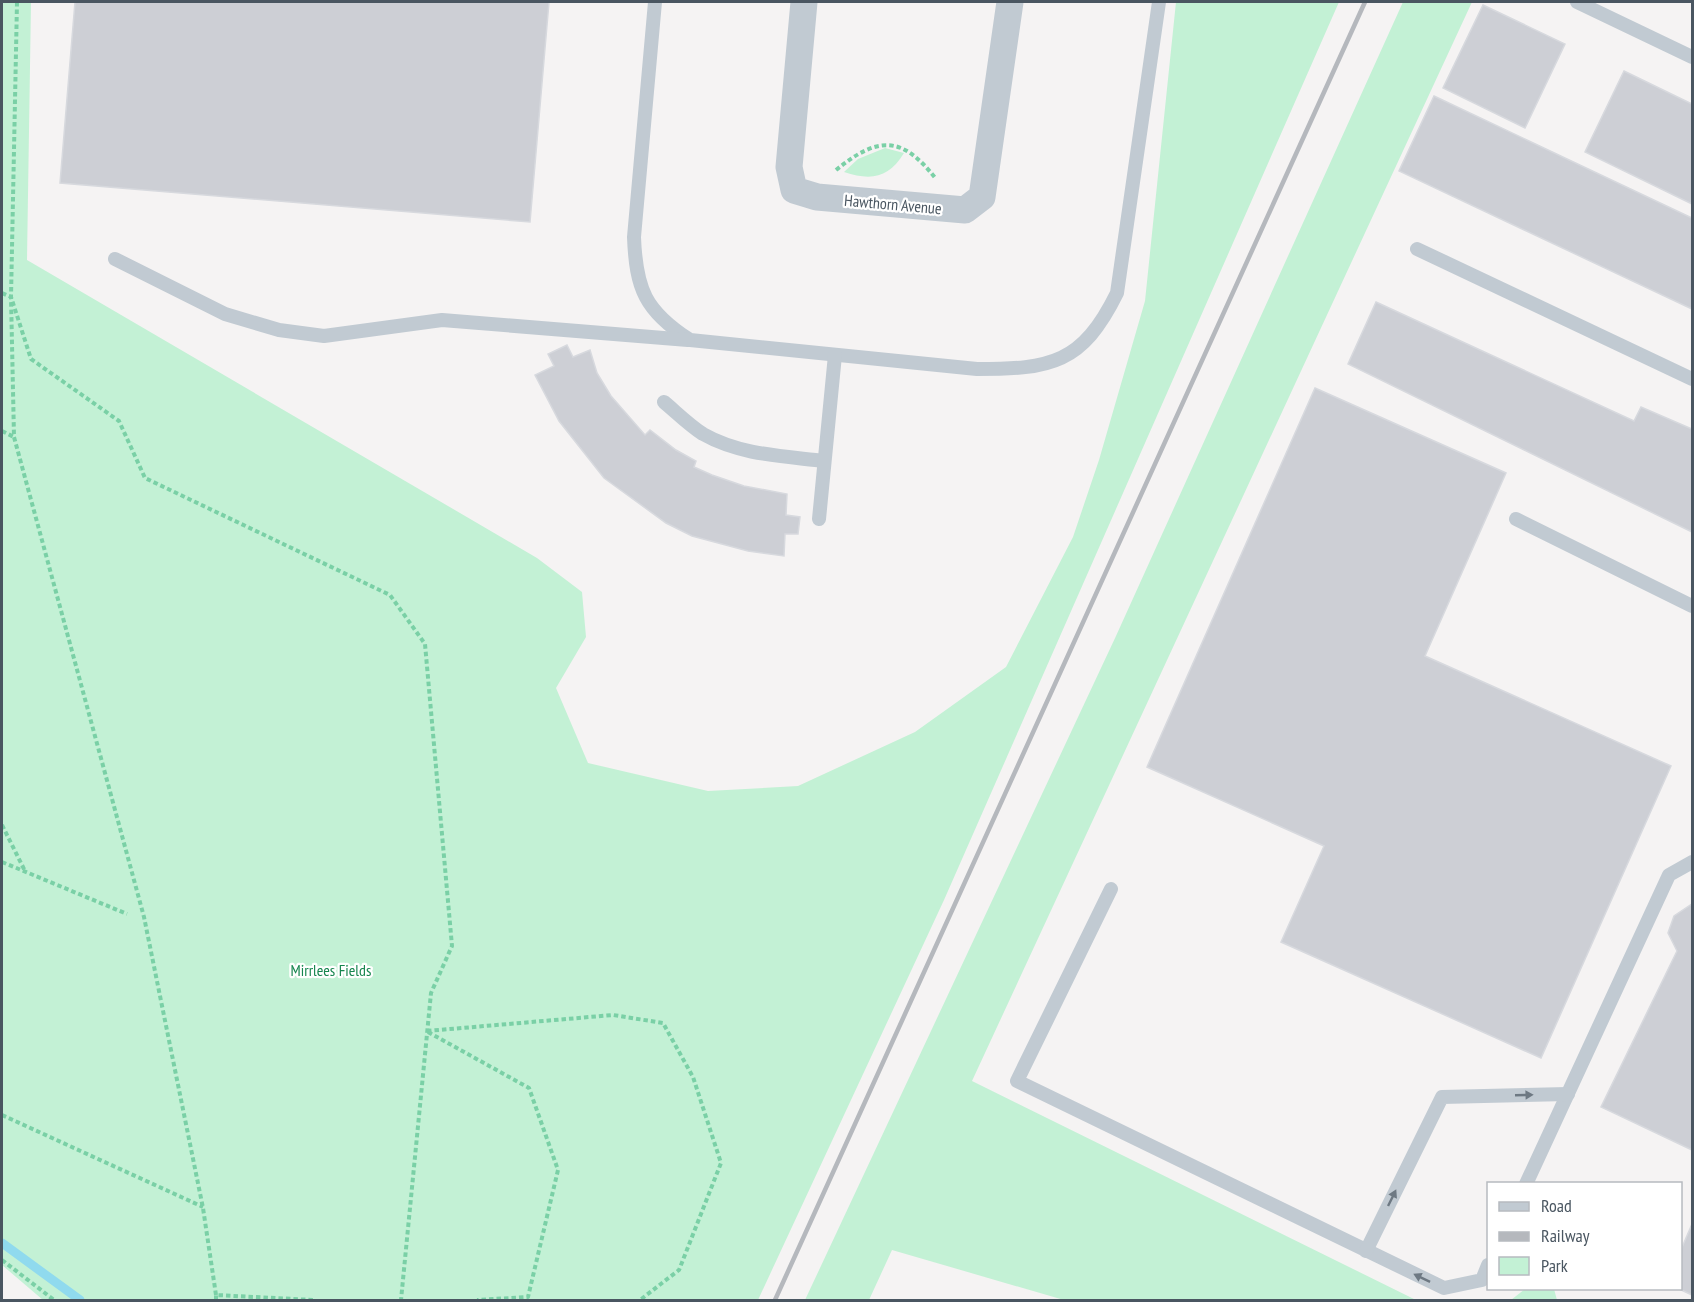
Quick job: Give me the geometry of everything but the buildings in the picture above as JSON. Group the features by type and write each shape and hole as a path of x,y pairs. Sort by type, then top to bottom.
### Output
{"street":[{"name":"Hawthorn Avenue","path":"804,2 789,167 794,190 816,197 964,210 981,197 1010,2"}],"lane":[{"path":"655,2 634,237 635,271 647,300 663,323 690,340"},
{"path":"115,259 225,314 279,330 324,336 442,320 690,340 976,369 1022,369 1059,360 1081,345 1102,323 1117,293 1159,2"},
{"path":"1577,2 1691,52"},
{"path":"1417,249 1692,380"},
{"path":"819,519 835,355"},
{"path":"664,402 703,434 724,443 753,453 824,461"},
{"path":"1516,519 1692,606"},
{"path":"1527,1182 1670,875 1691,865"},
{"path":"1111,889 1017,1081 1444,1288 1482,1280 1487,1268"},
{"path":"1366,1251 1442,1097 1568,1094"}],"path":[{"path":"17,2 11,297 14,437 144,917 203,1208 216,1300"},
{"path":"816,197 836,171 857,153 878,144 901,146 922,160 941,184 948,208"},
{"path":"2,293 11,297 31,359 119,421 145,478 390,595 425,644 452,946 431,993 401,1300"},
{"path":"2,432 14,437"},
{"path":"2,825 25,872"},
{"path":"2,862 127,914"},
{"path":"427,1031 612,1015 663,1023 693,1077 721,1163 679,1270 639,1300"},
{"path":"427,1031 529,1089 558,1170 528,1297 477,1300"},
{"path":"2,1115 203,1208"},
{"path":"2,1260 54,1300"},
{"path":"216,1294 314,1300"}],"green space":[{"name":"Mirrlees Fields","path":"2,2 31,2 27,260 537,558 582,592 586,637 556,688 588,763 708,791 798,786 915,732 1006,667 1073,537 1099,460 1145,301 1176,2 1339,2 944,900 758,1300 43,1300 2,1265"},
{"path":"1403,2 1472,2 972,1081 1416,1300 1064,1300 892,1250 869,1300 805,1300 1116,636"},
{"path":"885,148 904,153 886,172 871,177 844,172 858,159"},
{"path":"1524,1290 1554,1290 1557,1300 1511,1300"}],"waterway":[{"path":"2,1243 80,1300"}],"railway":[{"path":"775,1300 1365,2"}]}
